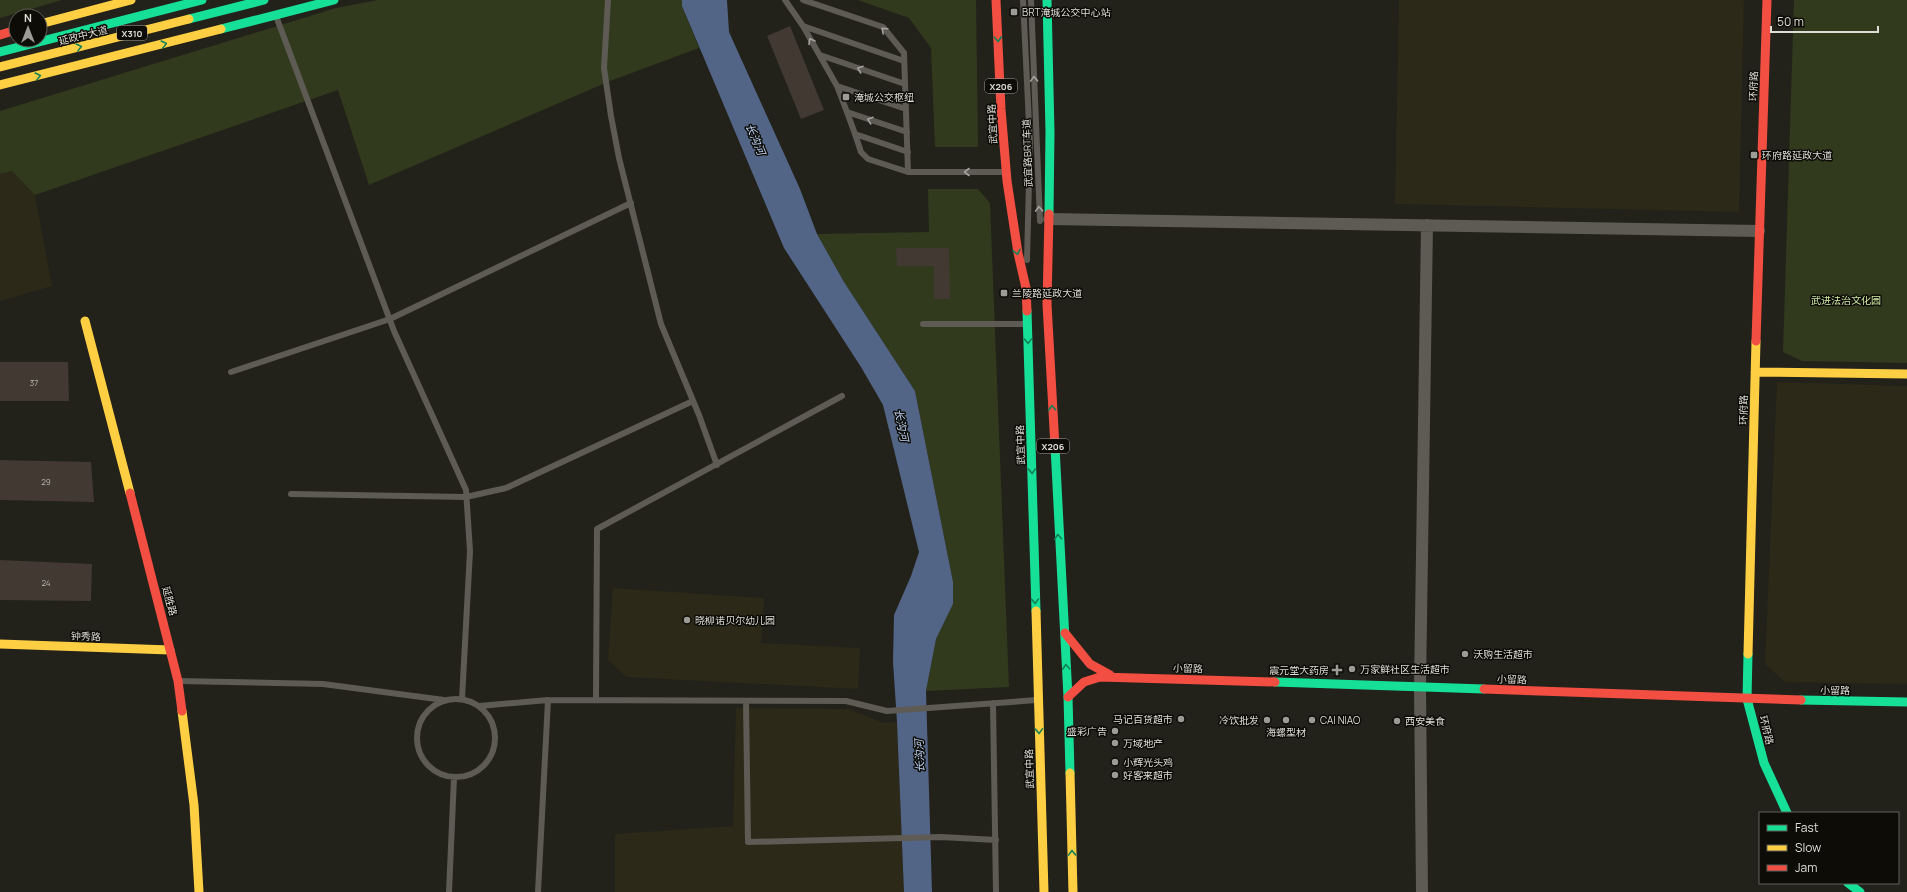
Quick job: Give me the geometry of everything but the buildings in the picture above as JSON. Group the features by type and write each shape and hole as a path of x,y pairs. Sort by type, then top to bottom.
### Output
{"street":[{"path":"48,22 131,0"},
{"name":"延政中大道","path":"0,52 202,0"},
{"name":"延政中大道","path":"0,67 205,24 250,10 264,0"},
{"path":"0,85 250,10 276,15 334,0"},
{"name":"武宜中路","path":"996,0 1006,172 1016,247 1026,288 1028,324 1044,892"},
{"name":"X206","path":"1047,0 1050,132 1045,223 1047,304 1068,697 1073,892"},
{"name":"环府路","path":"1767,0 1759,231 1747,699 1764,764 1787,812"},
{"path":"1045,223 1427,225 1759,231"},
{"path":"1422,892 1420,686 1427,225"},
{"name":"延胜路","path":"85,321 178,681 194,805 199,892"},
{"path":"1755,372 1907,374"},
{"name":"小留路","path":"1064,633 1084,658 1101,673 1116,677"},
{"name":"钟秀路","path":"0,644 170,650"},
{"name":"小留路","path":"1068,697 1079,684 1094,677 1116,677 1420,686 1747,699 1907,702"},
{"path":"1849,884 1860,892"}],"lane":[{"path":"202,0 205,24"},
{"path":"608,0 604,68 611,116 630,203 662,324 717,465"},
{"path":"785,0 803,26 838,86 861,152 868,159 908,172 1006,172"},
{"path":"804,0 883,27 904,53 908,172"},
{"name":"武宜路BRT车道","path":"1023,0 1030,144 1026,288"},
{"name":"武宜路BRT车道","path":"1031,0 1045,223"},
{"path":"276,15 390,319 466,490 470,551 462,699"},
{"path":"803,26 904,62"},
{"path":"820,55 905,84"},
{"path":"838,86 906,109"},
{"path":"847,112 907,132"},
{"path":"855,134 908,152"},
{"path":"231,372 390,319 630,203"},
{"path":"1041,250 1047,304"},
{"path":"923,324 1028,324"},
{"path":"596,700 597,529 842,396"},
{"path":"291,494 466,497 506,488 693,401"},
{"path":"178,681 323,684 444,700 462,699 479,706 488,714 494,726 496,738 494,751 488,762 478,771 467,776 454,778 442,775 431,769 423,760 418,749 416,737 418,725 424,714 433,706 444,700"},
{"path":"479,706 548,700 846,701 887,711 1038,700"},
{"path":"538,892 548,700"},
{"path":"746,701 748,842 941,837 996,840"},
{"path":"993,703 996,892"},
{"path":"449,892 454,778"}],"shaded area":[{"path":"1399,0 1744,0 1739,212 1395,204"},
{"path":"12,171 35,195 52,286 0,301 0,174"},
{"path":"1777,382 1907,386 1907,684 1785,682 1765,664"},
{"name":"晓柳诺贝尔幼儿园","path":"613,588 764,598 761,643 860,648 858,689 626,677 608,660"},
{"path":"736,708 849,709 884,723 897,722 904,892 615,892 615,834 733,826"}],"green space":[{"path":"0,0 62,0 34,8 8,8 8,16 0,18"},
{"path":"378,0 682,0 682,6 699,48 610,81 369,185 338,90 35,195 12,171 0,174 0,111 336,8"},
{"path":"858,0 976,0 978,147 935,147 931,48 909,18"},
{"name":"武进法治文化园","path":"1794,0 1907,0 1907,363 1802,361 1783,352"},
{"path":"928,189 978,189 990,203 1009,687 926,691 936,639 953,604 953,582 915,391 844,282 817,234 929,232"}],"water":[{"name":"长沟河","path":"682,0 727,0 729,32 800,189 817,234 844,282 915,391 953,582 953,604 936,639 926,691 932,892 904,892 893,662 894,615 911,576 919,552 883,405 861,367 784,248 682,6"}],"traffic: fast":[{"path":"0,52 202,0"},
{"path":"189,19 264,0"},
{"path":"221,29 334,0"},
{"path":"1047,0 1050,132 1049,214"},
{"path":"1027,311 1036,611"},
{"path":"1055,447 1068,697 1070,773"},
{"path":"1748,654 1747,699 1764,763 1787,812"},
{"path":"1275,682 1484,689"},
{"path":"1801,700 1907,702"},
{"path":"1849,884 1860,892"}],"traffic: slow":[{"path":"48,22 131,0"},
{"path":"0,67 189,19"},
{"path":"0,85 221,29"},
{"path":"85,321 130,493"},
{"path":"1748,654 1756,341"},
{"path":"1755,372 1907,374"},
{"path":"1036,611 1044,892"},
{"path":"0,644 170,650"},
{"path":"182,711 194,805 199,892"},
{"path":"1070,773 1073,892"}],"traffic: jam":[{"path":"996,0 1001,109 1007,181 1018,253 1026,288 1027,311"},
{"path":"1756,341 1767,0"},
{"path":"0,35 8,32"},
{"path":"1049,214 1047,304 1055,447"},
{"path":"130,493 178,681 182,711"},
{"path":"1065,633 1090,664 1110,675"},
{"path":"1068,697 1084,682 1100,677 1275,682"},
{"path":"1484,689 1801,700"}],"place":[{"name":"BRT淹城公交中心站","path":"1014,12"},
{"name":"淹城公交枢纽","path":"846,97"},
{"name":"环府路延政大道","path":"1754,155"},
{"name":"兰陵路延政大道","path":"1004,293"},
{"name":"晓柳诺贝尔幼儿园","path":"687,620"},
{"name":"沃购生活超市","path":"1465,654"},
{"name":"万家鲜社区生活超市","path":"1352,669"},
{"name":"震元堂大药房","path":"1337,670"},
{"name":"马记百货超市","path":"1181,719"},
{"name":"冷饮批发","path":"1267,720"},
{"name":"海螺型材","path":"1286,720"},
{"name":"CAI NIAO","path":"1312,720"},
{"name":"西安美食","path":"1397,721"},
{"name":"盛彩广告","path":"1115,731"},
{"name":"万域地产","path":"1115,743"},
{"name":"小辉光头鸡","path":"1115,762"},
{"name":"好客来超市","path":"1115,775"}]}
